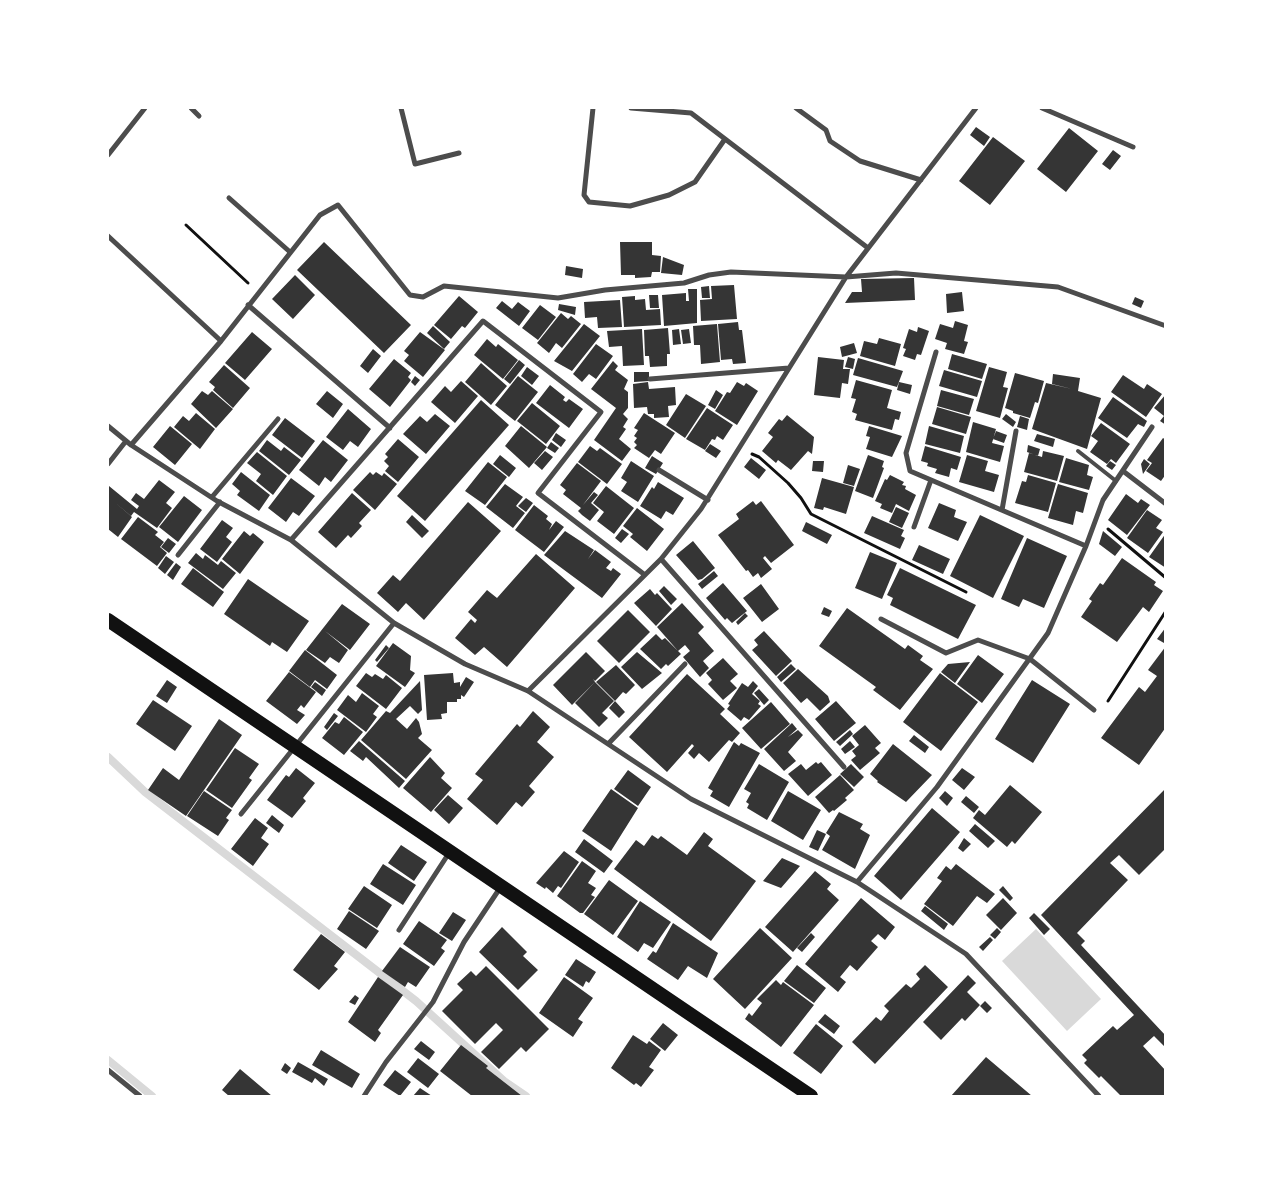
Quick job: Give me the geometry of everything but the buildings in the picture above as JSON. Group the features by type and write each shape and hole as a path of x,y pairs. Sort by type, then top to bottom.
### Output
{"highway":[{"path":"108,620 812,1096"}],"street":[{"path":"108,155 145,108"},
{"path":"191,108 199,116"},
{"path":"401,108 415,164 459,153"},
{"path":"593,108 584,195 589,202 630,206 669,195 695,182 725,139"},
{"path":"631,108 690,113 868,248"},
{"path":"796,108 826,130 830,140 860,161 921,180"},
{"path":"528,691 661,559 708,500 846,277 976,108"},
{"path":"1042,108 1134,147"},
{"path":"229,198 290,252"},
{"path":"131,445 221,341 320,215 338,205 410,295 423,297 444,286 558,298 605,290 684,283 709,275 731,272 846,277 896,272 1058,287 1166,326"},
{"path":"108,236 221,341"},
{"path":"248,305 390,428"},
{"path":"292,540 483,321 601,412 538,493 644,575"},
{"path":"936,352 906,453 910,471 1086,546"},
{"path":"650,378 789,368"},
{"path":"212,497 278,419"},
{"path":"108,426 131,445 220,502 292,540 394,623 465,664 528,691 608,742 691,799 857,882 966,954 1098,1096"},
{"path":"857,882 937,787 1048,633 1086,546 1103,500 1152,426"},
{"path":"1002,510 1016,431"},
{"path":"108,464 126,441"},
{"path":"659,470 708,500"},
{"path":"1123,471 1166,504"},
{"path":"914,527 931,480"},
{"path":"178,556 220,502"},
{"path":"661,559 844,767"},
{"path":"881,619 946,653 978,640 1030,659 1094,710"},
{"path":"242,814 394,623"},
{"path":"608,742 685,664"},
{"path":"399,930 450,852"},
{"path":"364,1096 386,1062 433,1002 464,942 501,887"},
{"path":"108,1070 140,1096"}],"lane":[{"path":"1078,451 1116,481"}],"path":[{"path":"186,225 258,292"},
{"path":"740,448 759,457 788,483 801,498 811,514 966,592"},
{"path":"1096,519 1166,578"},
{"path":"1108,701 1166,610"}],"shaded area":[{"path":"1036,929 1101,999 1067,1031 1002,961"}],"waterway":[{"path":"108,757 145,792 416,1001 504,1081 526,1096"},
{"path":"108,1060 152,1096"}]}
